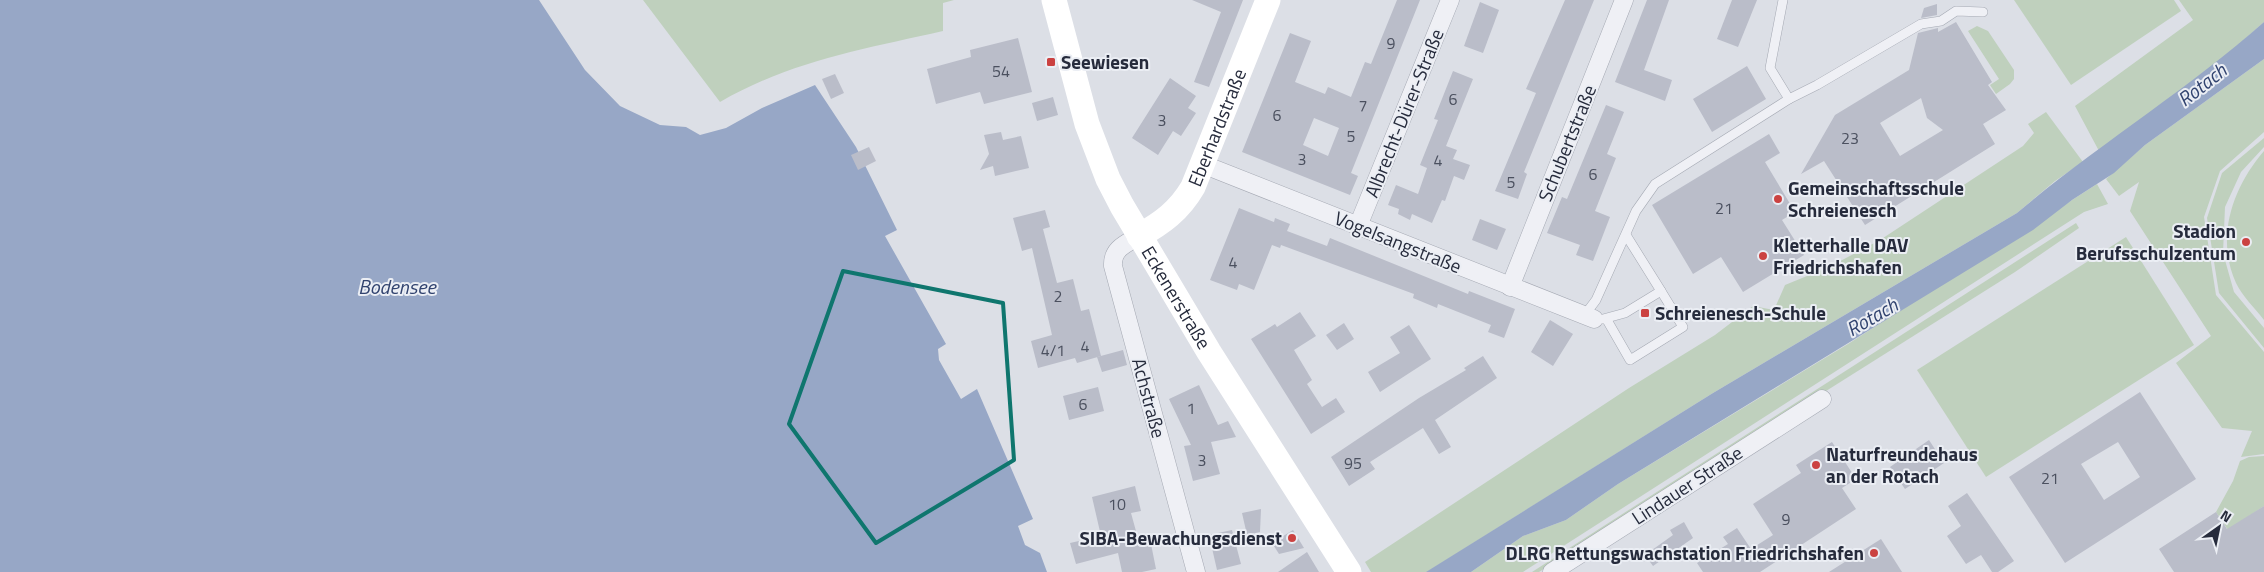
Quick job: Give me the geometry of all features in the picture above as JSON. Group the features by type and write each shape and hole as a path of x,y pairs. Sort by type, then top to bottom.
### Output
{"main road":[{"name":"Eckenerstraße","path":"1054,0 1087,124 1108,179 1139,236 1209,352 1349,572"},
{"name":"Eberhardstraße","path":"1139,236 1165,221 1176,211 1192,187 1268,0"}],"street":[{"name":"Albrecht-Dürer-Straße","path":"1358,226 1450,0"},
{"name":"Schubertstraße","path":"1510,287 1624,0"},
{"name":"Vogelsangstraße","path":"1202,164 1510,287 1595,318"},
{"name":"Achstraße","path":"1139,236 1118,249 1112,258 1113,266 1196,572"},
{"name":"Lindauer Straße","path":"1552,572 1822,398"}],"lane":[{"path":"1783,0 1770,68 1789,99"},
{"path":"1626,235 1683,327 1630,360 1595,318 1596,300 1636,211 1655,184 1789,99 1817,85 1921,24 1940,21 1956,11 1983,12"},
{"path":"1595,318 1625,313 1661,291"}],"highlighted area":[{"path":"843,271 1003,303 1014,460 876,543 789,424"}],"green space":[{"path":"643,0 954,0 943,3 943,31 801,66 747,88 720,102"},
{"path":"2014,0 2174,0 2181,11 2071,85"},
{"path":"2179,0 2264,0 2264,22 2228,54 2099,151 2075,106 2193,20"},
{"path":"1977,26 1988,31 2014,70 2014,79 1996,94 1990,85 1999,79 1968,31"},
{"path":"2264,59 2264,132 2220,171 2204,217 2216,295 2264,352 2264,454 2241,457 2252,431 2222,428 2176,363 2211,336 2130,211 2139,182 2119,196 2106,179 2145,145"},
{"path":"2046,112 2083,162 2055,181 2017,213 1713,393 1427,572 1371,572 1365,562 1629,388 1715,335 1753,306 1774,310 1785,285 1829,267 1880,240 2023,146 2034,133 2028,124"},
{"path":"2264,138 2264,147 2241,172 2225,207 2223,253 2234,292 2264,328 2264,348 2219,293 2207,218 2222,173"},
{"name":"Stadion Berufsschulzentum","path":"2264,151 2264,320 2236,283 2230,266 2227,231 2230,213 2236,196 2253,165"},
{"path":"2097,184 2108,204 2084,212 1523,572 1471,572 1523,536 1566,520 1618,484 1848,344"},
{"path":"2076,223 2079,228 2015,272 1539,572 1532,572"},
{"path":"2126,237 2194,345 1986,477 1917,370"},
{"path":"2264,456 2264,506 2243,520 2240,548 2216,512 2233,481 2240,461 2249,457"}],"water":[{"name":"Bodensee","path":"0,0 539,0 585,70 620,106 660,125 686,127 700,135 726,128 762,108 815,85 856,147 897,230 885,236 946,344 938,349 939,360 961,399 977,389 1033,519 1018,526 1025,545 1040,553 1047,572 0,572"},
{"name":"Rotach","path":"2264,22 2264,59 2145,145 2114,173 2072,200 2033,230 1618,484 1566,520 1523,536 1471,572 1426,572 1713,393 2017,213 2047,188 2204,72"}],"building":[{"path":"1192,0 1243,0 1209,87 1194,82 1221,12"},
{"path":"1397,0 1420,0 1351,173 1358,176 1350,195 1242,152 1290,33 1311,41 1295,82 1325,94 1328,87 1351,97 1365,62 1371,64","holes":["1314,118 1339,128 1328,156 1303,145"]},
{"path":"1565,0 1594,0 1524,172 1527,174 1518,199 1495,191 1536,93 1526,89"},
{"path":"1647,0 1669,0 1644,70 1672,80 1665,101 1615,82"},
{"path":"1732,0 1757,0 1738,47 1717,39"},
{"path":"1480,2 1499,10 1483,53 1464,46"},
{"path":"1937,4 1937,15 1921,18 1924,8"},
{"path":"1956,22 1992,82 1988,85 2006,110 1983,124 1995,144 1865,225 1824,161 1801,174 1835,115 1909,70 1918,33 1938,28 1938,32","holes":["1921,98 1927,118 1943,130 1900,156 1880,123"]},
{"path":"1018,38 1032,92 984,104 980,92 936,104 927,69 971,57 970,50"},
{"path":"1747,66 1766,99 1712,132 1693,99"},
{"path":"1453,71 1473,79 1446,146 1457,150 1453,159 1470,165 1464,180 1454,176 1445,201 1442,200 1432,223 1412,214 1410,220 1398,214 1399,209 1388,205 1396,185 1418,194 1427,168 1420,165 1438,120 1434,119"},
{"path":"835,74 844,93 831,99 822,79"},
{"path":"1170,78 1196,96 1188,108 1196,113 1181,136 1173,131 1158,155 1132,138"},
{"path":"1053,97 1058,115 1037,121 1032,103"},
{"path":"1606,105 1624,112 1607,154 1616,158 1595,211 1610,217 1593,261 1576,255 1580,245 1547,233 1562,197 1567,199"},
{"path":"1001,132 1003,140 1021,136 1029,168 995,176 993,166 980,170 989,154 984,135"},
{"path":"1769,134 1780,153 1765,162 1795,212 1782,220 1804,255 1743,292 1721,257 1693,274 1652,205"},
{"path":"869,147 876,161 858,170 851,155"},
{"path":"1239,208 1274,222 1275,218 1290,224 1287,231 1327,246 1330,238 1468,294 1469,291 1515,309 1504,338 1488,332 1491,325 1438,304 1437,308 1413,298 1414,294 1281,245 1280,248 1272,245 1254,290 1239,284 1237,290 1210,280"},
{"path":"1045,210 1050,227 1043,229 1057,283 1073,279 1081,311 1089,309 1101,356 1077,363 1075,358 1038,368 1031,341 1052,335 1032,248 1022,251 1013,218"},
{"path":"1480,219 1506,229 1497,250 1472,240"},
{"path":"1300,312 1316,336 1294,350 1312,380 1307,384 1322,407 1336,398 1345,412 1311,434 1251,339 1275,324 1277,327"},
{"path":"1550,320 1573,334 1553,366 1531,352"},
{"path":"1344,323 1354,339 1337,350 1326,335"},
{"path":"1409,325 1431,359 1380,392 1368,372 1400,353 1390,337"},
{"path":"1123,350 1127,365 1102,372 1097,357"},
{"path":"1483,356 1497,378 1435,420 1451,447 1439,454 1423,428 1370,462 1375,469 1349,486 1331,457 1419,398 1466,370 1464,368"},
{"path":"1199,385 1218,425 1228,421 1236,437 1211,442 1220,474 1193,481 1184,446 1191,445 1169,399"},
{"path":"1098,387 1104,411 1069,420 1063,396"},
{"path":"2140,392 2196,479 2065,563 2009,477","holes":["2118,442 2140,477 2104,500 2081,464"]},
{"path":"1929,440 1944,463 1905,489 1890,467"},
{"path":"1832,442 1856,479 1842,488 1856,509 1760,572 1703,572 1697,563 1728,544 1723,537 1737,528 1751,549 1773,535 1753,504 1801,473 1796,465"},
{"path":"1135,486 1141,511 1131,513 1139,542 1150,539 1156,569 1142,572 1122,572 1118,553 1076,564 1070,543 1101,536 1092,497"},
{"path":"1967,493 2014,561 1998,572 1992,572 1981,555 1966,564 1947,536 1961,526 1948,506"},
{"path":"2264,506 2264,572 2174,572 2159,549 2216,512 2227,529"},
{"path":"1261,509 1260,532 1247,535 1242,513"},
{"path":"1684,522 1693,538 1653,566 1645,555 1673,535 1670,530"},
{"path":"1232,530 1241,564 1217,570 1209,535"},
{"path":"1293,530 1304,548 1279,554 1272,543"},
{"name":"DLRG Rettungswachstation Friedrichshafen","path":"1881,539 1902,572 1829,572"},
{"path":"1307,552 1319,572 1278,572"}],"place":[{"name":"Seewiesen","path":"1051,62"},
{"name":"Gemeinschaftsschule Schreienesch","path":"1778,199"},
{"name":"Stadion Berufsschulzentum","path":"2246,242"},
{"name":"Kletterhalle DAV Friedrichshafen","path":"1763,256"},
{"name":"Schreienesch-Schule","path":"1645,313"},
{"name":"Naturfreundehaus an der Rotach","path":"1816,465"},
{"name":"SIBA-Bewachungsdienst","path":"1292,538"},
{"name":"DLRG Rettungswachstation Friedrichshafen","path":"1874,553"}]}
